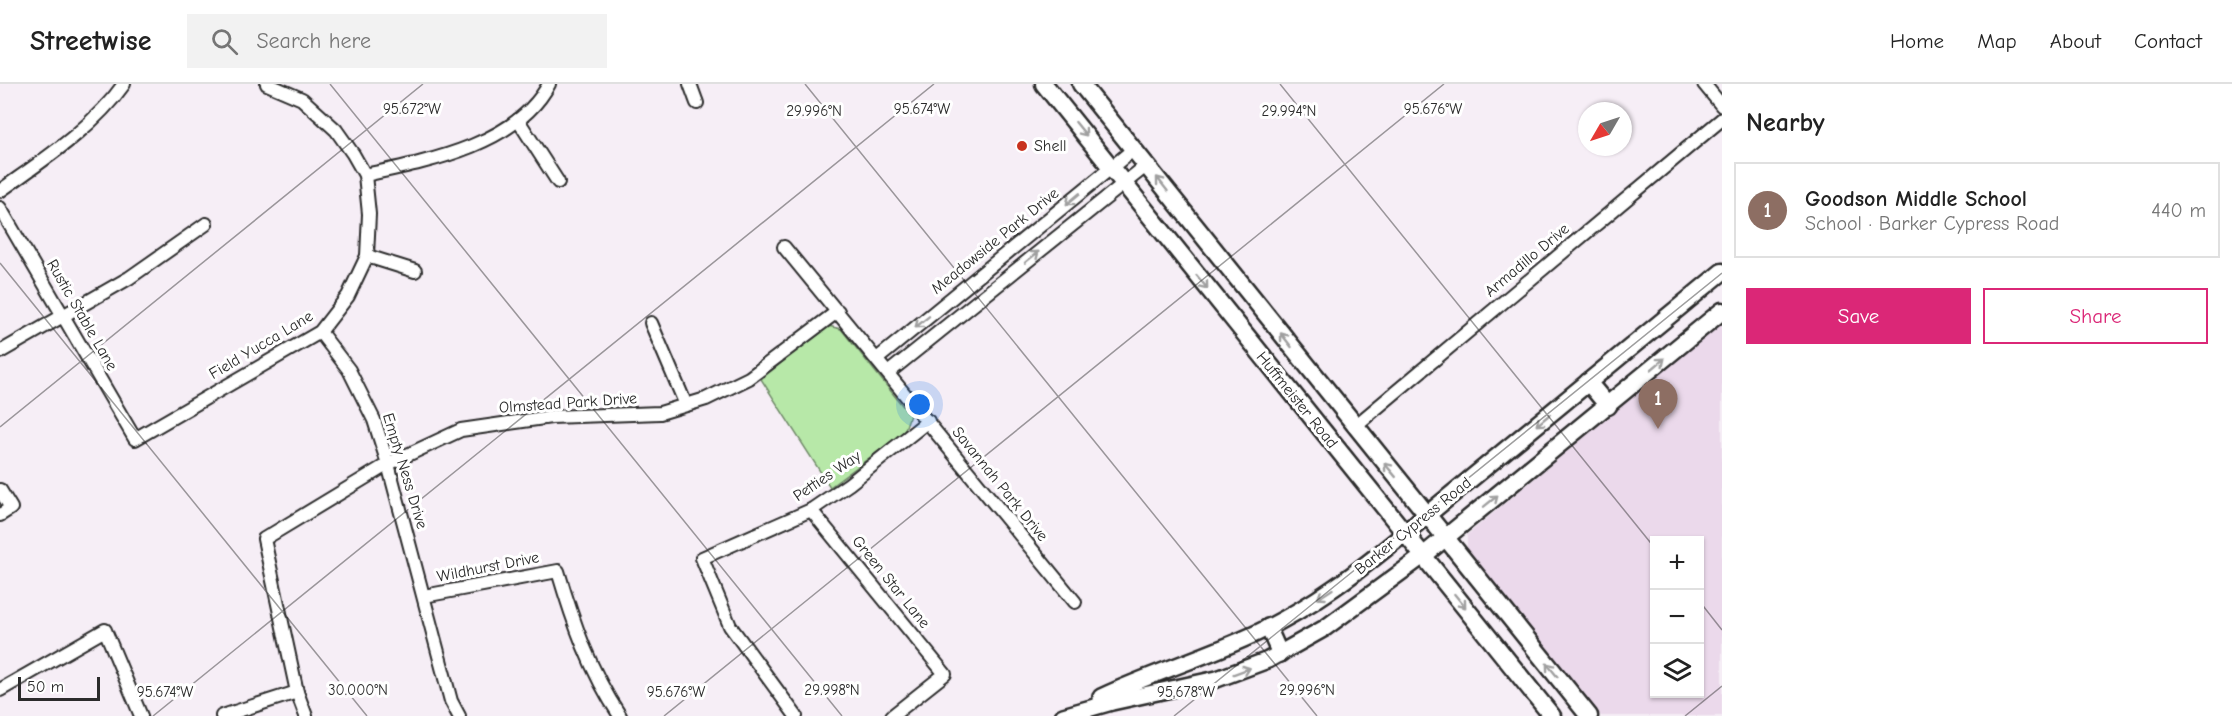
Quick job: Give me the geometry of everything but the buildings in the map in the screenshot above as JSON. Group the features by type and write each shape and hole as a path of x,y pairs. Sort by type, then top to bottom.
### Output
{"main road":[{"name":"Huffmeister Road","path":"1044,84 1552,716"},
{"name":"Huffmeister Road","path":"1082,84 1354,427 1428,515 1589,716"},
{"name":"Barker Cypress Road","path":"1405,533 1722,272"},
{"name":"Barker Cypress Road","path":"1423,556 1722,311"},
{"path":"1588,382 1608,406"}],"street":[{"path":"0,191 57,150 114,97 124,84"},
{"path":"267,84 302,99 336,130 364,175 436,159 483,141 518,120 549,84"},
{"path":"690,84 698,103"},
{"path":"1704,84 1722,106"},
{"name":"Armadillo Drive","path":"1354,427 1722,119"},
{"path":"518,120 558,182"},
{"name":"Meadowside Park Drive","path":"877,359 1134,149"},
{"path":"888,373 1147,165"},
{"name":"Field Yucca Lane","path":"135,439 320,332 348,296 367,256 369,214 364,175"},
{"name":"Rustic Stable Lane","path":"0,208 135,439"},
{"path":"0,352 129,278 206,224"},
{"name":"Savannah Park Drive","path":"784,248 1075,602"},
{"path":"367,256 415,271"},
{"path":"998,261 1010,275"},
{"name":"Olmstead Park Drive","path":"297,692 264,539 388,464 461,430 551,417 660,412 706,399 749,378 838,311"},
{"path":"651,323 686,405"},
{"name":"Empty Ness Drive","path":"320,332 349,370 374,420 388,464 451,701 459,716"},
{"name":"Petties Way","path":"796,716 730,626 702,558 811,510 849,484 928,422"},
{"path":"0,489 5,511"},
{"name":"Green Star Lane","path":"811,510 945,674 891,716"},
{"name":"Barker Cypress Road","path":"1405,533 1335,587 1268,627 1223,648 1131,683 1063,716 1112,702 1242,672 1280,654 1325,628 1423,556"},
{"name":"Wildhurst Drive","path":"423,596 558,571 575,626 603,691 620,716"},
{"path":"1268,627 1280,654"},
{"path":"0,690 105,630 141,716"},
{"path":"222,716 297,692 306,716"}],"shaded area":[{"path":"1722,322 1722,716 1601,716 1467,549 1467,535"}],"green space":[{"path":"828,326 841,329 910,415 904,432 830,487 761,379"}],"place":[{"name":"Shell","path":"1022,146"},
{"name":"Goodson Middle School","path":"1658,429"}]}
